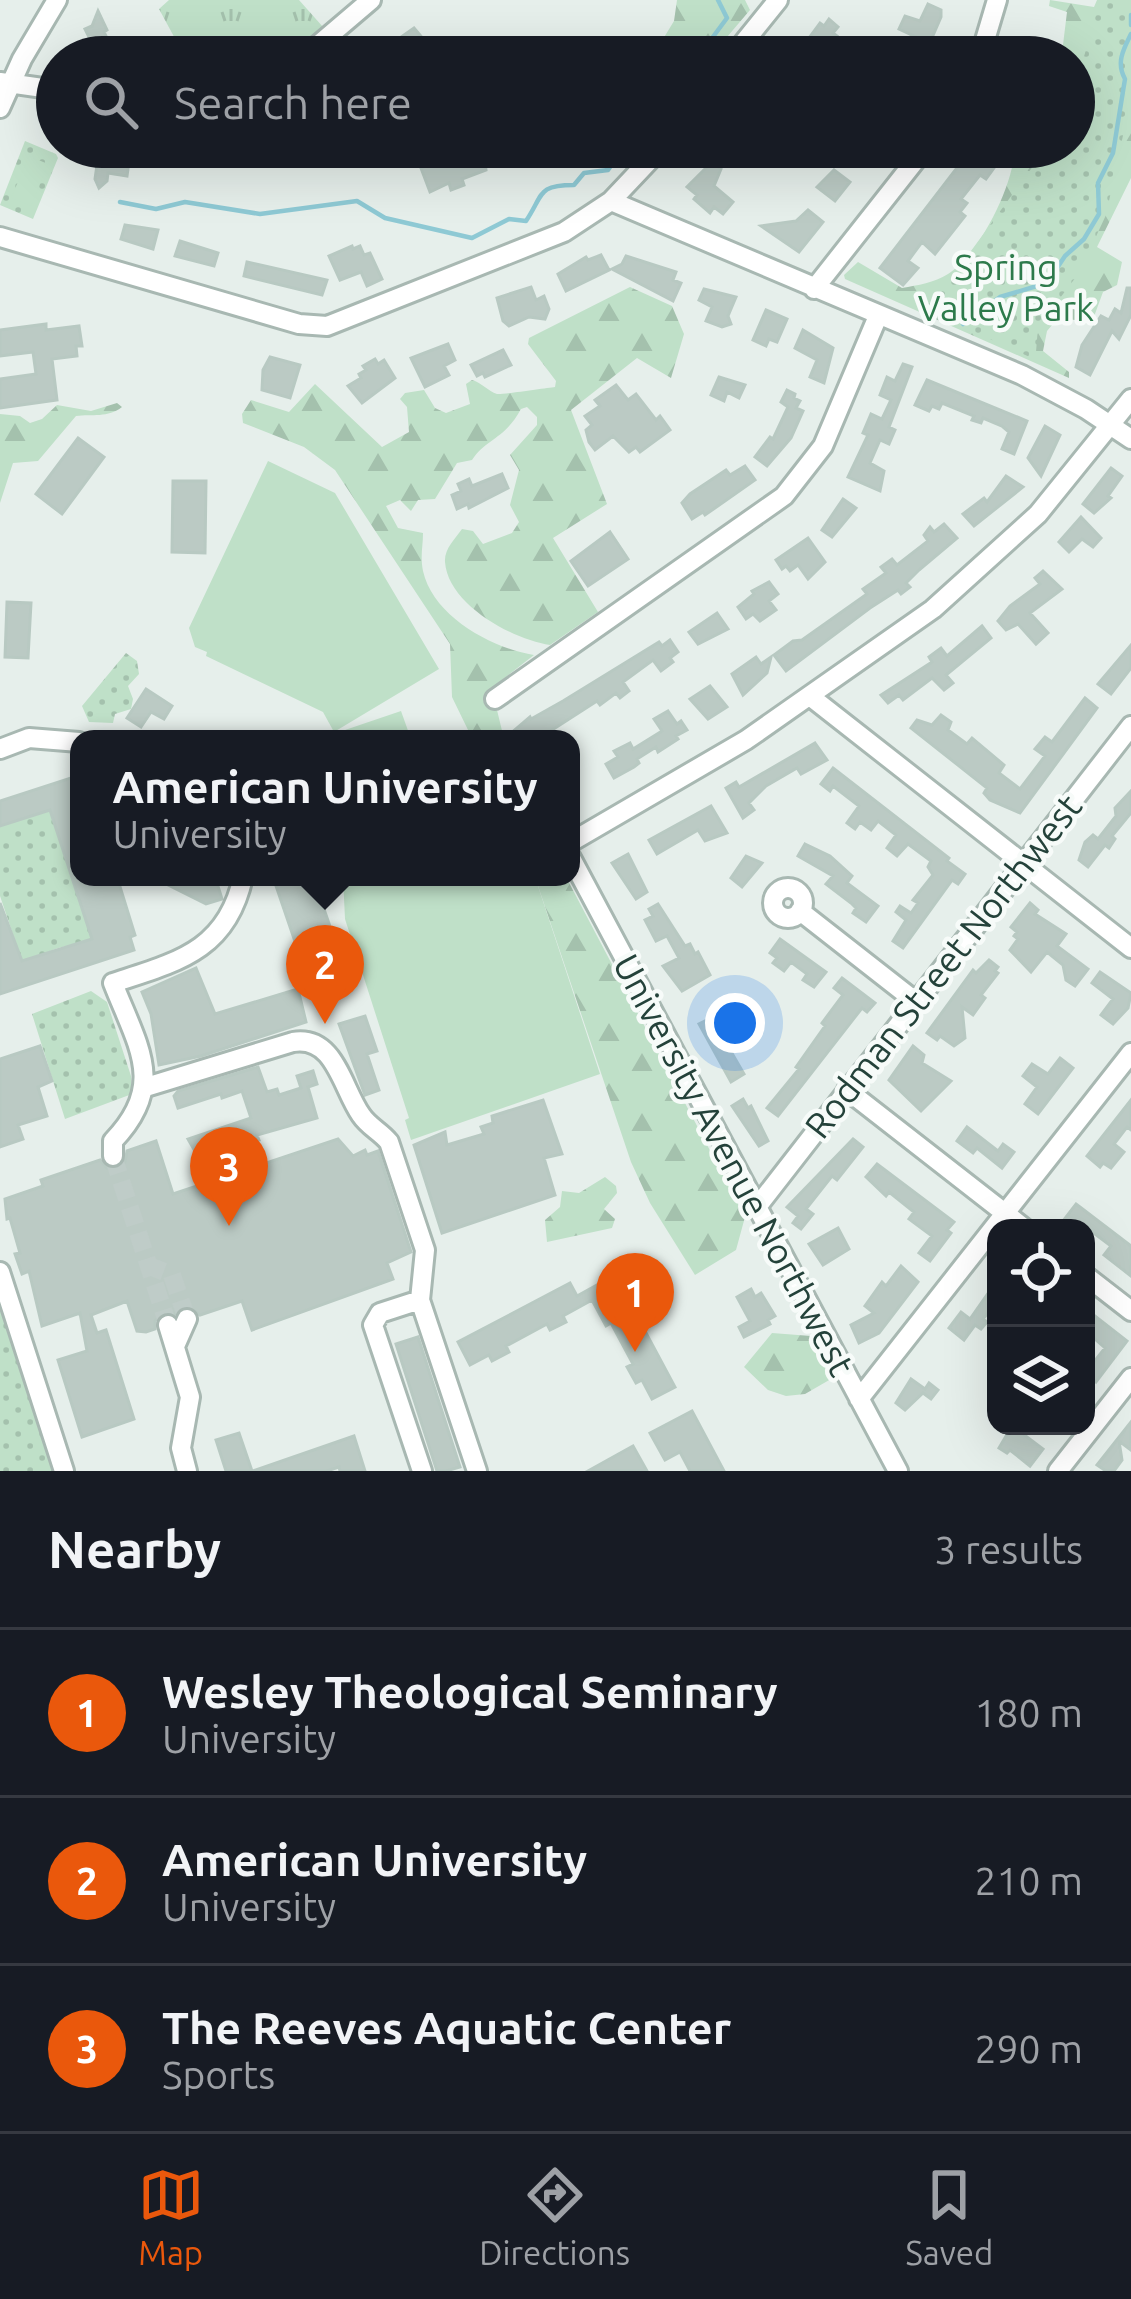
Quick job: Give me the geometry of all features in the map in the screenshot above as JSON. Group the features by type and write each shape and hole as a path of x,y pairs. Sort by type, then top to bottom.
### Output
{"street":[{"path":"0,108 5,83 57,0"},
{"path":"329,36 371,0"},
{"path":"750,36 778,0"},
{"path":"986,36 997,0"},
{"path":"5,83 36,87"},
{"path":"0,237 299,324 327,326 547,240 611,201 642,168"},
{"path":"814,289 909,168"},
{"path":"611,201 1022,375 1131,439"},
{"path":"494,699 760,517 792,489 823,446 878,316"},
{"path":"580,837 706,764 901,634 984,567 1038,514 1131,399"},
{"path":"811,697 1131,949"},
{"name":"Rodman Street Northwest","path":"757,1207 1131,726"},
{"path":"0,749 29,738 70,741"},
{"name":"University Avenue Northwest","path":"580,875 898,1471"},
{"path":"113,1156 113,1141 134,1119 146,1087 113,983 184,958 207,944 235,910 241,886"},
{"path":"800,911 915,1001"},
{"path":"146,1087 292,1042 315,1043 326,1051 359,1112 388,1142 425,1250 420,1300 477,1471"},
{"path":"860,1400 1131,1052"},
{"path":"847,1090 1013,1219"},
{"path":"0,1272 64,1471"},
{"path":"1095,1283 1131,1312"},
{"path":"420,1300 380,1313 374,1325 422,1471"},
{"path":"177,1329 190,1397 181,1448 187,1471"},
{"path":"1058,1471 1131,1378"}],"green space":[{"path":"169,0 299,0 323,27 312,36 174,36 159,9"},
{"path":"677,0 745,0 750,10 728,36 665,36 674,21"},
{"name":"Spring Valley Park","path":"1050,0 1094,7 1097,0 1131,0 1131,178 1097,247 1122,262 1117,285 1103,292 1092,322 1058,318 1047,331 1043,351 1069,372 1069,378 844,275 858,262 902,288 943,277 971,252 993,218 1012,168 1095,168 1095,36 1064,36 1067,12 1049,6"},
{"name":"Spring Valley Park","path":"1100,0 1131,0 1131,98 1106,215 1079,273 1038,327 1036,352 1045,364 920,307 941,292 1032,168 1095,168 1095,36 1090,36"},
{"path":"25,141 36,146 36,168 54,168 33,219 0,205"},
{"path":"29,156 36,159 36,168 46,168 31,206 11,198"},
{"path":"630,287 672,306 684,334 671,378 637,358 571,410 607,504 553,538 598,612 550,645 485,618 458,592 445,562 462,529 473,531 483,544 512,533 519,522 510,505 519,470 510,455 537,425 537,417 527,407 472,460 457,463 435,499 418,500 411,511 400,500 386,506 398,528 423,533 423,571 451,616 500,645 534,655 488,691 502,730 468,730 452,697 450,644 335,470 304,447 243,423 242,414 251,400 289,412 315,384 382,447 409,432 407,407 400,399 405,393 424,390 435,408 446,413 470,404 466,384 472,380 497,394 555,387 556,381 528,344 529,338"},
{"path":"117,403 122,407 111,413 76,416 38,461 13,463 0,503 0,414 20,416 30,423 57,405 91,411"},
{"path":"268,461 335,493 439,669 333,730 323,712 206,656 207,652 195,647 189,628"},
{"path":"126,653 137,661 139,674 128,686 131,709 115,714 113,723 89,722 82,706"},
{"path":"401,711 408,730 345,730"},
{"path":"47,801 70,872 70,886 75,886 94,946 56,949 25,970 0,896 0,826 37,814"},
{"path":"343,886 538,886 600,1074 411,1140 405,1120 409,1118 345,919"},
{"path":"538,886 571,886 745,1217 736,1250 695,1275 650,1203 631,1162"},
{"path":"91,991 107,1002 131,1076 132,1094 65,1119 32,1014"},
{"path":"605,1177 617,1193 604,1209 615,1219 612,1228 547,1242 545,1220 560,1207 562,1191 579,1193"},
{"path":"0,1299 57,1471 0,1471"},
{"path":"772,1333 811,1336 831,1379 805,1394 786,1396 768,1390 744,1367"}],"building":[{"path":"928,4 941,10 933,36 914,36 899,29 905,16 920,21"},
{"path":"98,11 106,36 88,36 85,29 92,26"},
{"path":"829,19 838,27 833,33 837,36 810,36 820,23 824,26"},
{"path":"97,168 128,168 127,176 108,173 99,188"},
{"path":"421,168 486,168 462,179 464,185 451,190 449,183 430,192"},
{"path":"706,168 720,168 714,186 733,202 723,214 714,207 710,213 687,187"},
{"path":"957,168 994,168 986,179 980,175 961,199 967,203 960,212 965,216 935,254 922,242 908,261 918,268 903,285 880,268"},
{"path":"834,170 850,182 835,201 817,187"},
{"path":"808,210 823,222 799,252 761,226 796,221"},
{"path":"125,225 158,230 153,249 121,239"},
{"path":"180,241 218,253 214,266 175,256"},
{"path":"360,246 364,255 370,253 382,279 367,286 361,272 340,280 329,256"},
{"path":"601,255 609,270 566,291 558,274 586,257"},
{"path":"626,256 676,272 673,280 681,283 673,301 612,269"},
{"path":"247,262 327,280 322,295 244,276"},
{"path":"531,287 536,300 544,296 549,309 545,319 529,317 509,326 497,298"},
{"path":"1127,288 1131,288 1131,315 1119,339 1112,331 1090,375 1076,367 1082,345 1101,316 1109,320 1115,309 1121,313"},
{"path":"704,289 736,297 728,316 731,324 722,327 706,321 712,307 699,300"},
{"path":"766,310 787,319 777,342 769,339 766,346 753,340"},
{"path":"46,324 46,330 79,326 82,346 76,346 77,356 52,359 57,400 0,408 0,379 36,374 33,352 0,356 0,330"},
{"path":"803,330 833,348 824,383 810,377 817,360 795,348"},
{"path":"448,344 455,360 444,366 449,375 425,387 411,358"},
{"path":"503,350 511,365 477,376 471,365"},
{"path":"270,357 300,365 290,398 262,390 263,370"},
{"path":"375,359 378,364 384,360 395,378 362,403 348,386"},
{"path":"903,364 912,367 889,427 895,430 889,444 880,440 870,463 884,471 880,491 848,477 868,435 863,433 871,414 882,419 891,400 880,395 887,377 895,381"},
{"path":"719,377 745,385 739,398 727,392 724,401 711,395"},
{"path":"927,380 1027,421 1014,454 1002,449 1009,432 1002,426 983,418 981,423 972,420 974,416 942,403 929,411 915,405"},
{"path":"616,385 628,400 636,394 670,430 640,452 636,447 629,452 613,436 595,450 589,442 586,430 592,425 585,416 600,406 595,400"},
{"path":"787,390 795,394 800,401 796,408 803,411 791,438 767,466 755,457 773,439 788,407 781,402"},
{"path":"1045,426 1060,435 1041,476 1028,458"},
{"path":"78,438 104,457 62,514 36,494"},
{"path":"745,466 755,480 692,519 682,503 690,494 726,470 730,475"},
{"path":"1111,468 1122,476 1111,498 1094,513 1083,504"},
{"path":"502,474 508,488 469,508 468,504 457,509 452,495 461,491 458,484 469,479 472,486"},
{"path":"1006,476 1023,487 974,526 963,514 984,498 987,502"},
{"path":"173,481 206,481 205,553 172,552"},
{"path":"843,499 856,508 832,537 822,530"},
{"path":"1081,517 1101,538 1093,547 1082,539 1069,552 1059,542"},
{"path":"944,524 957,538 906,583 910,587 870,608 786,671 774,655 867,594 863,589 886,573 881,567 892,559 897,565 928,541 924,535 930,527 934,532"},
{"path":"610,532 628,559 588,586 571,561"},
{"path":"808,538 825,562 808,579 798,565 790,571 776,560"},
{"path":"1043,571 1062,589 1030,613 1048,633 1036,644 1018,624 1006,630 998,621 1040,584 1035,578"},
{"path":"769,582 778,594 769,601 776,610 760,621 753,614 746,619 738,607 752,591"},
{"path":"7,602 31,603 28,658 5,657"},
{"path":"717,613 728,629 698,644 689,632"},
{"path":"982,626 991,638 946,675 953,683 944,690 932,678 903,700 899,695 888,703 881,695 932,662 929,657 941,648 947,656"},
{"path":"670,640 678,652 670,658 673,662 661,671 653,660 623,682 629,691 620,698 616,693 600,705 597,701 552,730 515,730 659,642 662,646"},
{"path":"1131,645 1131,668 1111,694 1098,684"},
{"path":"756,657 761,664 771,657 767,673 743,695 732,674"},
{"path":"710,686 727,707 708,719 690,699"},
{"path":"146,689 172,706 164,719 151,712 141,727 127,718"},
{"path":"1085,698 1097,708 1020,813 990,800 984,793 987,788 911,728 917,720 932,725 941,715 951,722 948,730 967,744 972,738 1004,765 999,773 1020,789 1045,756 1035,749 1045,737 1052,742"},
{"path":"668,711 687,730 614,778 606,764 618,757 614,751 630,743 633,749 662,731 654,719"},
{"path":"815,743 827,760 801,774 797,768 766,786 749,803 754,810 743,818 726,788 736,782 739,787"},
{"path":"833,768 965,874 958,884 952,880 903,948 893,941 906,920 896,912 900,906 911,913 918,903 913,900 933,875 928,867 931,861 908,844 897,856 887,848 896,835 878,821 871,830 860,822 855,829 847,823 859,806 833,786 830,791 821,784"},
{"path":"70,778 70,871 50,810 0,826 0,801"},
{"path":"1131,791 1131,813 1112,836 1115,839 1109,848 1105,845 1088,867 1079,860 1085,842 1093,835 1098,839"},
{"path":"711,806 727,833 705,841 698,830 657,854 649,840"},
{"path":"805,844 830,856 852,876 847,883 878,906 866,922 826,884 833,876 798,856"},
{"path":"628,854 647,892 636,899 612,863"},
{"path":"746,856 762,863 742,887 731,878"},
{"path":"75,886 120,886 135,935 130,937 134,950 0,994 0,903 22,961 92,939"},
{"path":"170,886 218,886 222,899 206,904"},
{"path":"276,886 316,886 335,941 325,944 327,950 301,959"},
{"path":"1030,903 1038,910 1035,914 1066,934 1057,946 1088,969 1075,986 1066,980 1063,965 1047,952 1031,972 1010,950 1018,939 1011,927"},
{"path":"658,904 685,946 690,944 698,952 710,975 682,991 663,966 679,958 667,936 656,941 645,920 653,916 649,909"},
{"path":"780,939 826,972 814,987 803,980 807,974 791,962 784,971 773,963 777,958 770,953"},
{"path":"989,960 998,973 973,1015 962,1007 965,1038 954,1046 927,1033 973,970 976,973"},
{"path":"196,968 215,1014 298,989 306,1022 159,1065 151,1014 142,992"},
{"path":"1100,972 1131,993 1128,1008 1113,1024 1101,1015 1113,999 1092,983"},
{"path":"842,978 875,1003 867,1012 862,1008 778,1116 767,1108 799,1069 796,1067 825,1026 822,1023 843,995 834,988"},
{"path":"721,1013 725,1022 719,1025 722,1036 744,1074 731,1082 699,1024"},
{"path":"365,1016 377,1051 367,1054 379,1090 365,1095 339,1024"},
{"path":"40,1046 52,1081 38,1087 47,1116 18,1125 23,1139 0,1147 0,1059"},
{"path":"913,1046 924,1055 922,1063 951,1081 921,1111 889,1080"},
{"path":"1060,1058 1073,1068 1038,1114 1025,1104 1037,1087 1023,1076 1032,1064 1048,1074"},
{"path":"258,1067 267,1092 277,1089 279,1095 301,1088 297,1076 313,1071 317,1084 308,1087 317,1118 257,1135 259,1140 200,1160 188,1139 251,1118 242,1091 178,1108 174,1096"},
{"path":"743,1099 768,1141 759,1146 732,1106"},
{"path":"543,1100 562,1154 544,1158 555,1195 442,1233 414,1145 445,1132 447,1145 484,1134 481,1127 493,1123 492,1116"},
{"path":"1131,1100 1131,1130 1127,1127 1114,1144 1124,1152 1111,1168 1103,1163 1100,1167 1087,1156"},
{"path":"967,1127 998,1151 1003,1144 1014,1152 1002,1168 977,1148 973,1153 957,1141"},
{"path":"338,1139 353,1156 378,1151 411,1252 387,1263 393,1279 252,1330 242,1301 200,1315 187,1306 175,1314 163,1313 155,1329 146,1332 137,1331 127,1301 91,1315 97,1333 106,1330 134,1419 82,1437 58,1360 87,1351 80,1313 42,1326 29,1271 22,1274 15,1254 20,1253 5,1199 43,1186 41,1180 100,1160 107,1168 119,1168 127,1151 156,1141 173,1194"},
{"path":"853,1139 863,1147 806,1209 813,1214 801,1229 793,1223 798,1216 787,1207"},
{"path":"877,1164 954,1222 930,1261 919,1253 932,1236 909,1219 914,1212 866,1177"},
{"path":"1076,1204 1131,1246 1131,1276 1104,1255 1111,1246 1095,1234 1095,1219 1065,1219"},
{"path":"838,1228 849,1249 823,1265 809,1244"},
{"path":"901,1266 918,1282 879,1333 859,1343 851,1325 874,1313 865,1306"},
{"path":"615,1275 675,1387 652,1399 642,1380 636,1383 627,1367 633,1364 592,1300 563,1316 566,1322 550,1330 547,1324 506,1346 509,1352 492,1361 489,1355 470,1365 458,1342 570,1283 577,1296"},
{"path":"751,1289 755,1297 761,1293 775,1316 768,1320 770,1324 744,1337 739,1327 750,1321 737,1297"},
{"path":"987,1295 983,1319 987,1322 981,1329 975,1325 964,1340 949,1328 961,1312 970,1319"},
{"path":"1095,1316 1127,1341 1096,1382 1095,1361 1105,1348 1095,1339"},
{"path":"418,1337 460,1467 446,1471 437,1471 396,1344"},
{"path":"911,1379 925,1389 929,1383 938,1390 931,1399 923,1393 905,1410 896,1403"},
{"path":"692,1411 724,1471 690,1471 680,1452 665,1460 650,1433"},
{"path":"1131,1422 1131,1450 1119,1441 1122,1460 1114,1471 1106,1471 1097,1465"},
{"path":"239,1433 252,1471 226,1471 216,1440"},
{"path":"1007,1435 1024,1435 1043,1449 1030,1466 1010,1450 999,1448"},
{"path":"354,1436 365,1471 340,1471 339,1467 253,1471"},
{"path":"633,1446 647,1471 588,1471"}],"waterway":[{"path":"714,36 727,18 718,0"},
{"path":"1131,15 1131,25"},
{"path":"963,324 1000,297 1047,283 1099,214 1098,183 1113,153 1125,79 1122,56 1131,34"},
{"path":"120,202 156,209 185,202 260,214 357,201 385,218 472,238 509,219 526,221 547,189 574,185 584,173 609,168"}],"tunnel":[{"path":"113,1156 168,1325"},
{"path":"147,1265 172,1275 187,1319"}],"place":[{"name":"American University","path":"325,1024"},
{"name":"The Reeves Aquatic Center","path":"229,1226"},
{"name":"Wesley Theological Seminary","path":"635,1352"}]}
